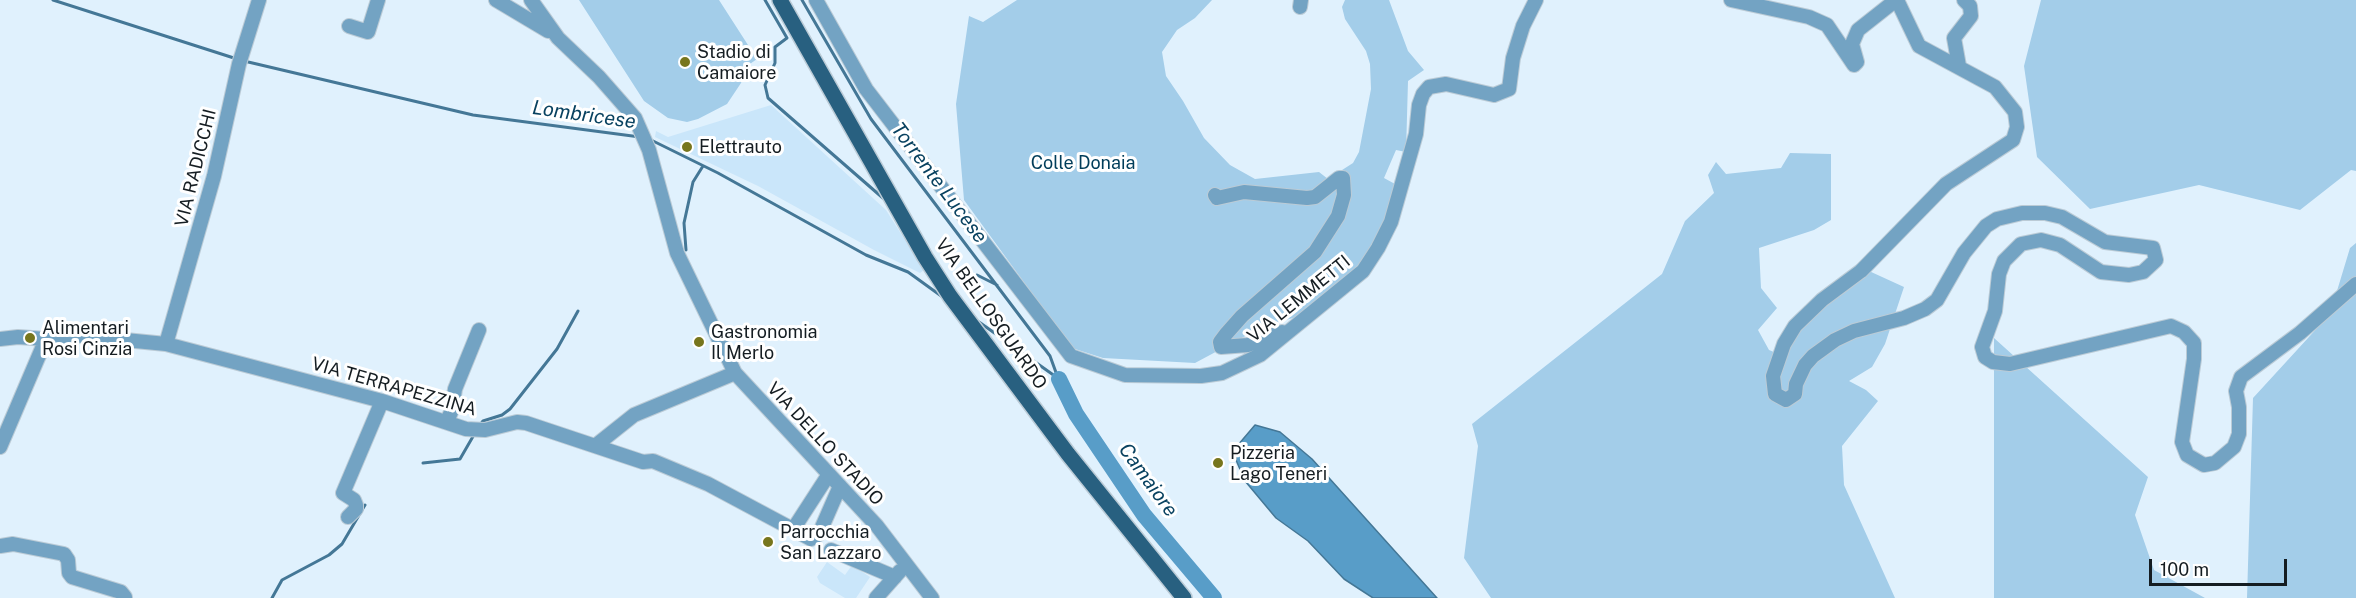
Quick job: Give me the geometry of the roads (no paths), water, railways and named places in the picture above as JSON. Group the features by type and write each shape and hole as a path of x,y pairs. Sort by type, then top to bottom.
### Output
{"main road":[{"name":"VIA BELLOSGUARDO","path":"780,0 925,257 950,296 1075,463 1184,598"}],"street":[{"name":"VIA RADICCHI","path":"166,344 214,176 239,64 259,0"},
{"path":"349,26 368,32 378,0"},
{"name":"VIA DELLO STADIO","path":"531,0 558,38 606,84 635,118 649,150 677,253 735,373 877,526 932,598"},
{"name":"VIA LEMMETTI","path":"816,0 866,89 1071,356 1125,375 1211,375 1250,360 1349,284 1368,264 1390,222 1411,152 1423,94 1429,87 1446,84 1494,95 1509,89 1513,58 1523,26 1536,0"},
{"path":"1731,0 1809,17 1827,25 1854,65 1857,62 1852,44 1858,30 1897,0 1919,46 1929,54 1959,66 1995,87 2015,112 2018,127 2013,140 1946,184 1861,271 1822,300 1795,326 1784,344 1773,376 1775,394 1786,400 1795,394 1796,384 1812,356 1835,340 1854,331 1904,318 1925,309 1937,300 1964,253 1986,226 1997,219 2022,213 2045,213 2062,217 2105,242 2153,248 2156,260 2144,272 2129,275 2101,272 2060,245 2041,240 2021,244 2004,261 1999,274 1995,310 1982,347 1985,357 1993,362 2010,364 2171,326 2184,332 2194,343 2194,359 2182,442 2187,455 2204,465 2215,463 2234,447 2239,434 2240,407 2236,391 2241,377 2300,333 2356,284"},
{"path":"1959,66 1954,38 1971,16 1970,6 1964,0"},
{"path":"504,1 558,38"},
{"path":"1215,195 1217,198 1244,192 1300,199 1315,197 1343,178 1344,195 1338,216 1315,252 1242,316 1220,342 1221,347 1225,349 1248,345 1289,328"},
{"path":"447,421 452,410 455,389 479,330"},
{"path":"0,447 52,338"},
{"name":"VIA TERRAPEZZINA","path":"0,339 119,338 166,344 382,401 478,430 517,422 526,423 643,462 653,461 708,484 811,539 815,539 835,502 840,486"},
{"path":"595,446 634,415 735,373"},
{"path":"348,517 356,509 356,505 354,500 343,493 382,401"},
{"path":"794,528 829,474"},
{"path":"0,546 12,544 64,554 68,560 69,573 72,577 121,592 125,597"},
{"path":"831,550 895,577"},
{"path":"876,598 906,565"}],"waterway":[{"name":"Lombricese","path":"53,0 237,59"},
{"path":"765,0 787,38 775,47 775,63 765,85 768,98 884,199"},
{"name":"Torrente Lucese","path":"802,0 871,119 1050,356 1058,378"},
{"name":"Lombricese","path":"244,61 473,115 640,137"},
{"name":"Lombricese","path":"649,139 718,173 866,255 908,272 944,298"},
{"path":"686,250 684,223 693,182 703,166"},
{"path":"977,275 997,285"},
{"path":"480,425 483,421 502,415 510,409 557,349 578,311"},
{"name":"Lombricese","path":"979,322 1059,379"},
{"name":"Camaiore","path":"1059,379 1076,414 1144,515 1214,598"},
{"path":"423,463 460,459 475,433"},
{"path":"272,598 282,580 329,555 342,544 365,505"}],"place":[{"name":"Stadio di Camaiore","path":"685,62"},
{"name":"Elettrauto","path":"687,147"},
{"name":"Alimentari Rosi Cinzia","path":"30,338"},
{"name":"Gastronomia Il Merlo","path":"699,342"},
{"name":"Pizzeria Lago Teneri","path":"1218,463"},
{"name":"Parrocchia San Lazzaro","path":"768,542"}],"park label":[{"name":"Colle Donaia","path":"1083,163"}]}
